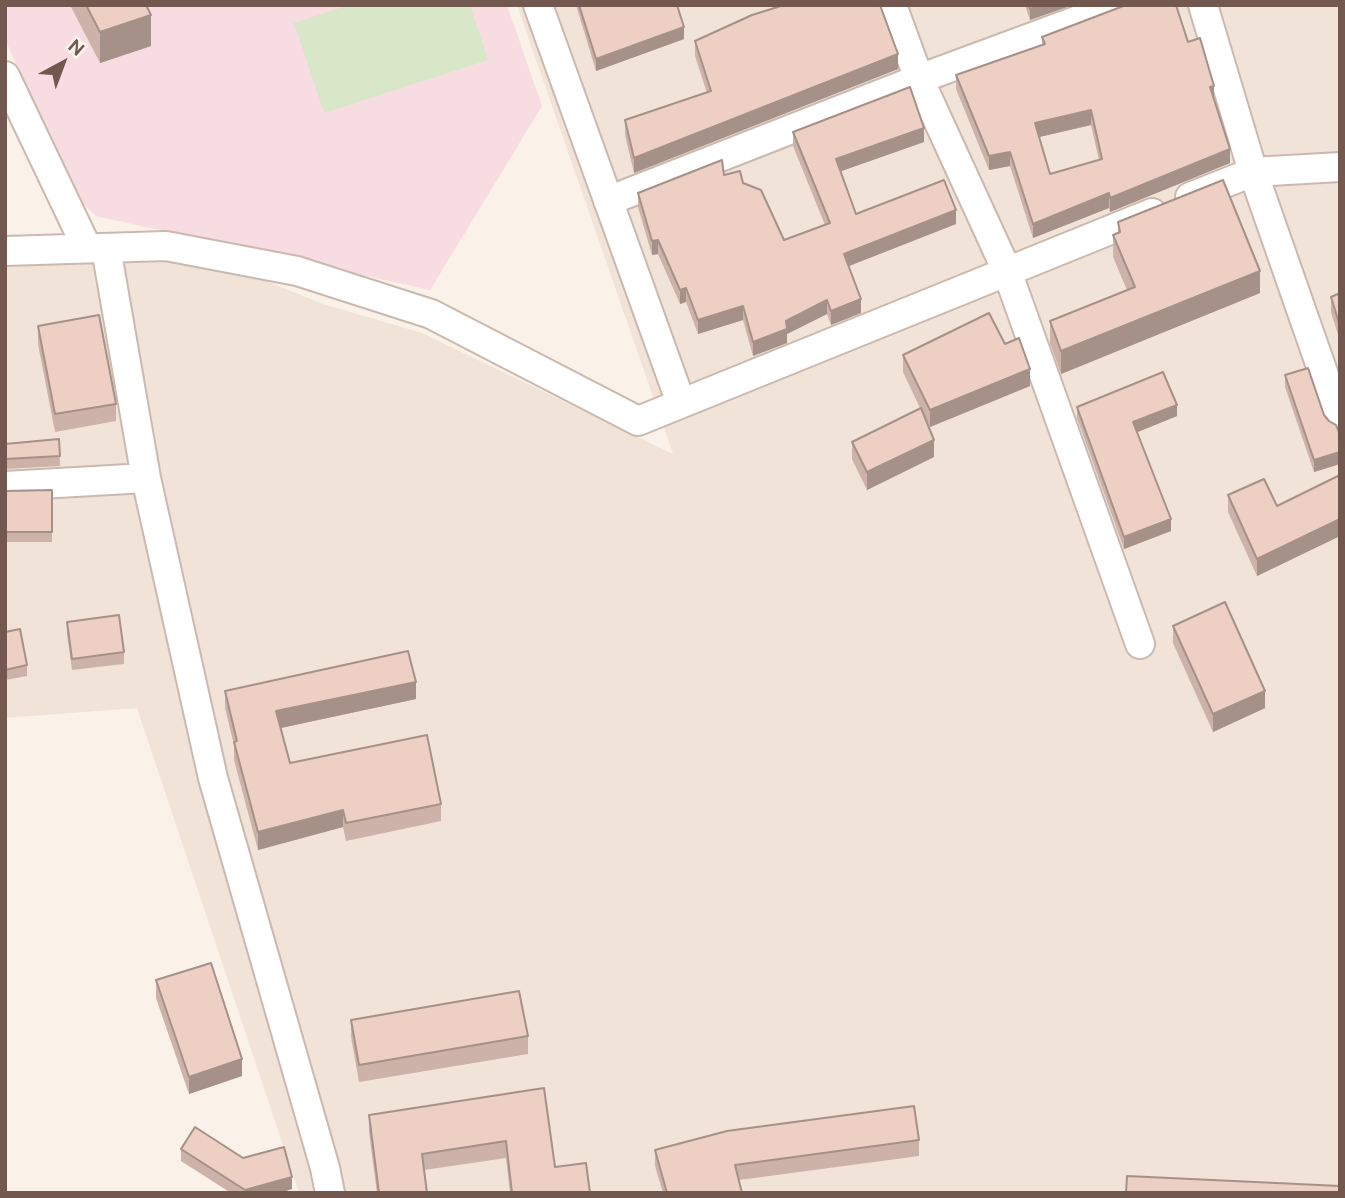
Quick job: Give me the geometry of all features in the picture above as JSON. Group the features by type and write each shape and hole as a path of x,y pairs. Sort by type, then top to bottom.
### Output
{"street":[{"path":"538,5 681,403"},
{"path":"892,5 919,79 1007,271 1140,644"},
{"path":"608,201 919,79 1119,5"},
{"path":"1203,5 1253,172 1340,421"},
{"path":"5,76 96,248 213,778 322,1154 330,1193"},
{"path":"5,251 166,246 297,271 430,314 638,421 1253,172 1340,167"},
{"path":"5,486 146,478"}],"shaded area":[{"path":"5,5 507,5 542,106 430,290 96,216 72,193 5,39"},
{"path":"517,5 1340,5 1340,1193 299,1193 137,708 5,718 5,254 60,249 239,270 323,304 422,333 673,454"}],"green space":[{"path":"349,5 470,5 488,60 324,113 294,23"}],"building":[{"path":"86,5 146,5 151,15 100,32"},
{"path":"579,5 677,5 684,27 596,59"},
{"path":"784,5 880,5 898,54 634,158 625,120 711,91 695,41 752,15"},
{"path":"1126,5 1176,5 1188,42 1200,38 1214,86 1210,87 1230,149 1110,198 1109,193 1033,224 1010,152 989,156 956,75 1045,44 1042,37","holes":["1091,110 1102,159 1050,174 1035,123"]},
{"path":"910,87 924,128 836,159 856,214 944,180 956,210 844,254 861,299 831,311 827,300 786,321 787,329 753,342 743,306 698,320 686,288 680,290 658,240 652,241 638,193 722,160 724,175 740,171 743,183 761,190 784,240 830,223 793,132"},
{"path":"1223,180 1260,271 1061,351 1050,321 1135,287 1113,235 1120,232 1118,222"},
{"path":"1340,293 1340,326 1331,297"},
{"path":"989,313 1005,344 1019,338 1030,369 930,410 903,355"},
{"path":"99,315 116,404 55,414 38,326"},
{"path":"1308,368 1324,415 1336,425 1340,435 1340,452 1314,460 1285,375"},
{"path":"1163,372 1177,405 1133,422 1171,519 1124,537 1077,407"},
{"path":"921,408 934,440 867,472 852,442"},
{"path":"59,439 60,456 5,459 5,444"},
{"path":"1340,475 1340,519 1257,559 1228,495 1264,479 1277,506"},
{"path":"52,490 52,532 5,532 5,491"},
{"path":"1225,602 1265,691 1213,714 1173,626"},
{"path":"119,615 124,652 72,659 67,622"},
{"path":"20,629 27,665 5,670 5,632"},
{"path":"408,651 416,682 276,711 290,763 427,735 441,804 346,823 343,810 258,832 234,742 237,741 225,691"},
{"path":"211,963 242,1059 189,1077 156,980"},
{"path":"519,991 528,1036 359,1065 351,1020"},
{"path":"544,1088 555,1167 586,1163 590,1193 512,1193 506,1141 422,1154 427,1193 379,1193 369,1115"},
{"path":"914,1106 919,1140 735,1165 742,1193 667,1193 655,1150 727,1131"},
{"path":"195,1127 243,1158 284,1147 292,1177 245,1190 181,1149"},
{"path":"1127,1176 1340,1186 1340,1193 1126,1193"}]}
